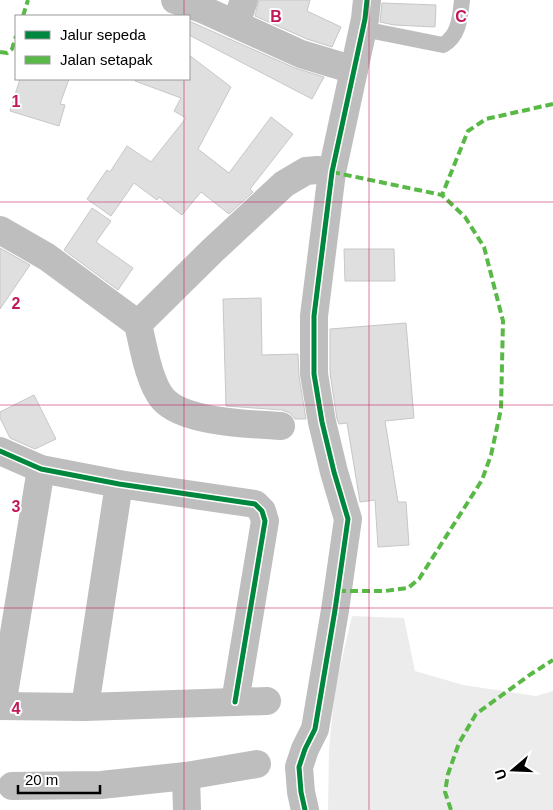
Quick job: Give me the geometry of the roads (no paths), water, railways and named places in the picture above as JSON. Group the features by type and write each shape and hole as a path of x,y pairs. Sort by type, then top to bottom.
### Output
{"street":[{"path":"175,0 202,9 240,12 301,54 354,70"},
{"path":"305,810 299,767 305,748 315,728 336,610 348,519 322,422 314,374 314,316 332,172 363,29 367,0"},
{"path":"138,324 284,184 306,172 317,170 332,172"},
{"path":"0,230 47,257 138,324 150,372 163,399 175,408 216,420 281,426"},
{"path":"0,451 41,469 119,484 254,504 262,511 265,521 235,702"},
{"path":"41,469 1,706 85,707 267,701"},
{"path":"85,707 119,484"},
{"path":"7,794 186,776 257,764"},
{"path":"186,776 187,810"}],"lane":[{"path":"363,29 442,45 451,40 460,23 462,0"}]}
